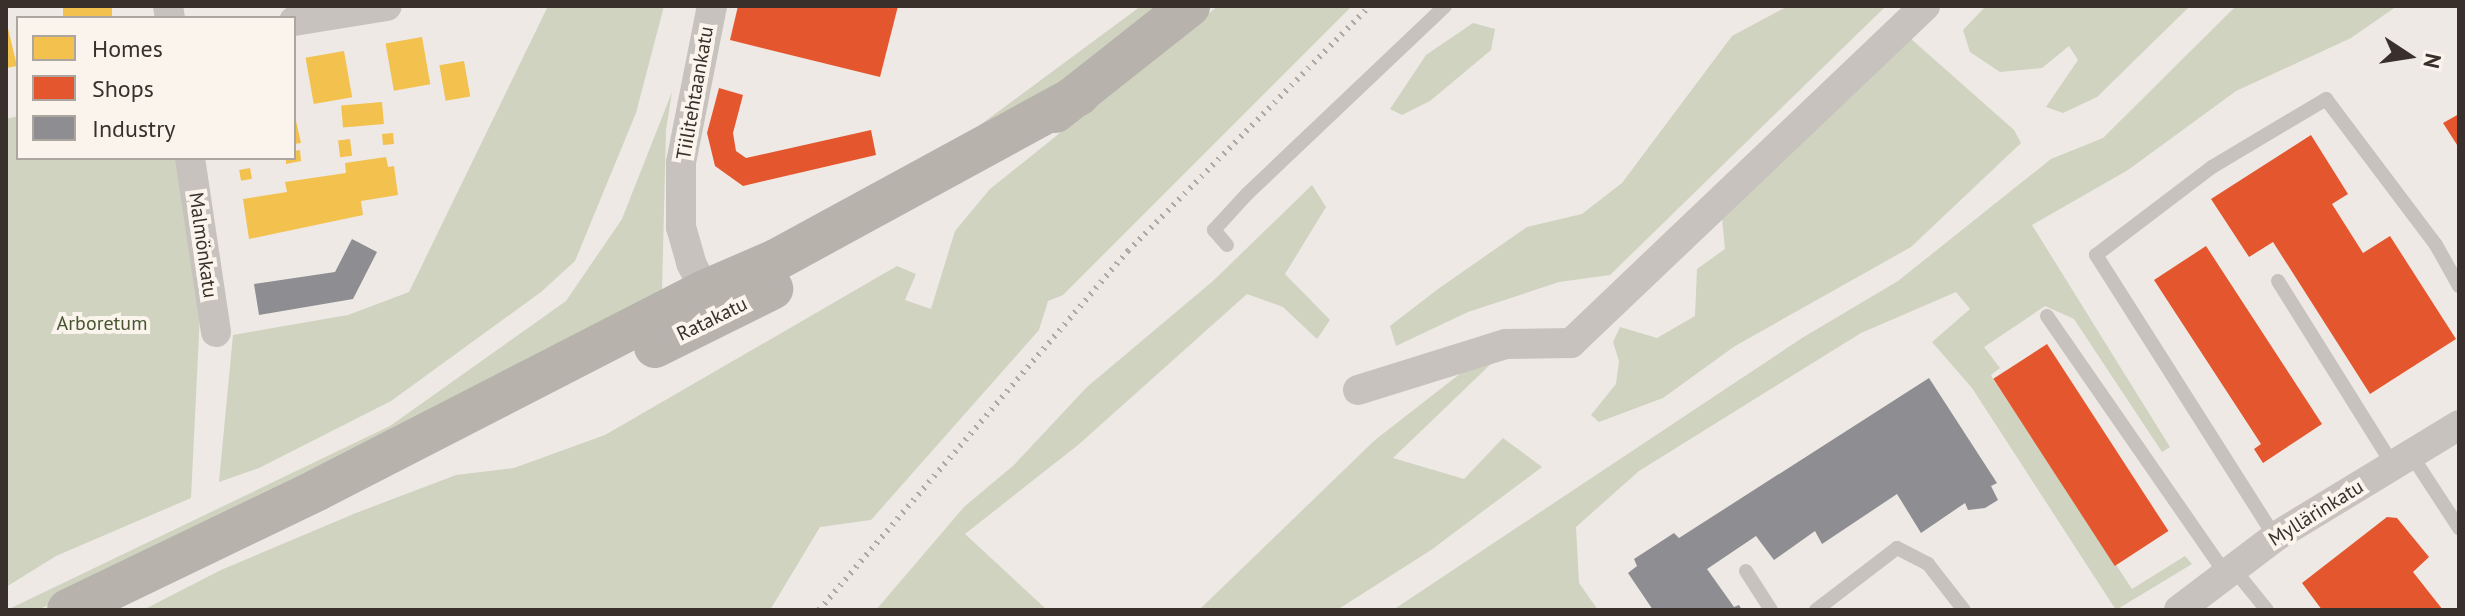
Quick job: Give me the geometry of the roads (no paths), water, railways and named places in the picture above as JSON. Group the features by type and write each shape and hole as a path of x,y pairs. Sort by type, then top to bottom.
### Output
{"main road":[{"name":"Ratakatu","path":"68,610 317,490 460,438 712,304 947,187 1079,95 1189,6"}],"street":[{"path":"296,21 387,6"},
{"name":"Tiilitehtaankatu","path":"712,6 681,163 681,227 712,304"},
{"path":"1358,390 1506,344 1571,343 1925,6"},
{"name":"Malmönkatu","path":"190,160 216,332"},
{"name":"Myllärinkatu","path":"2179,610 2275,537 2459,425"}],"lane":[{"path":"1227,245 1214,230 1247,194 1445,6"},
{"path":"2275,537 2096,255 2212,167 2326,99 2436,245 2459,286"},
{"path":"2278,281 2402,459 2456,521"},
{"path":"2047,316 2228,570 2267,610"},
{"path":"1816,610 1897,548 1928,564 1964,610"},
{"path":"1746,571 1771,610"}],"railway":[{"path":"819,610 1128,251 1370,6"}],"park label":[{"name":"Arboretum","path":"102,323"}]}
